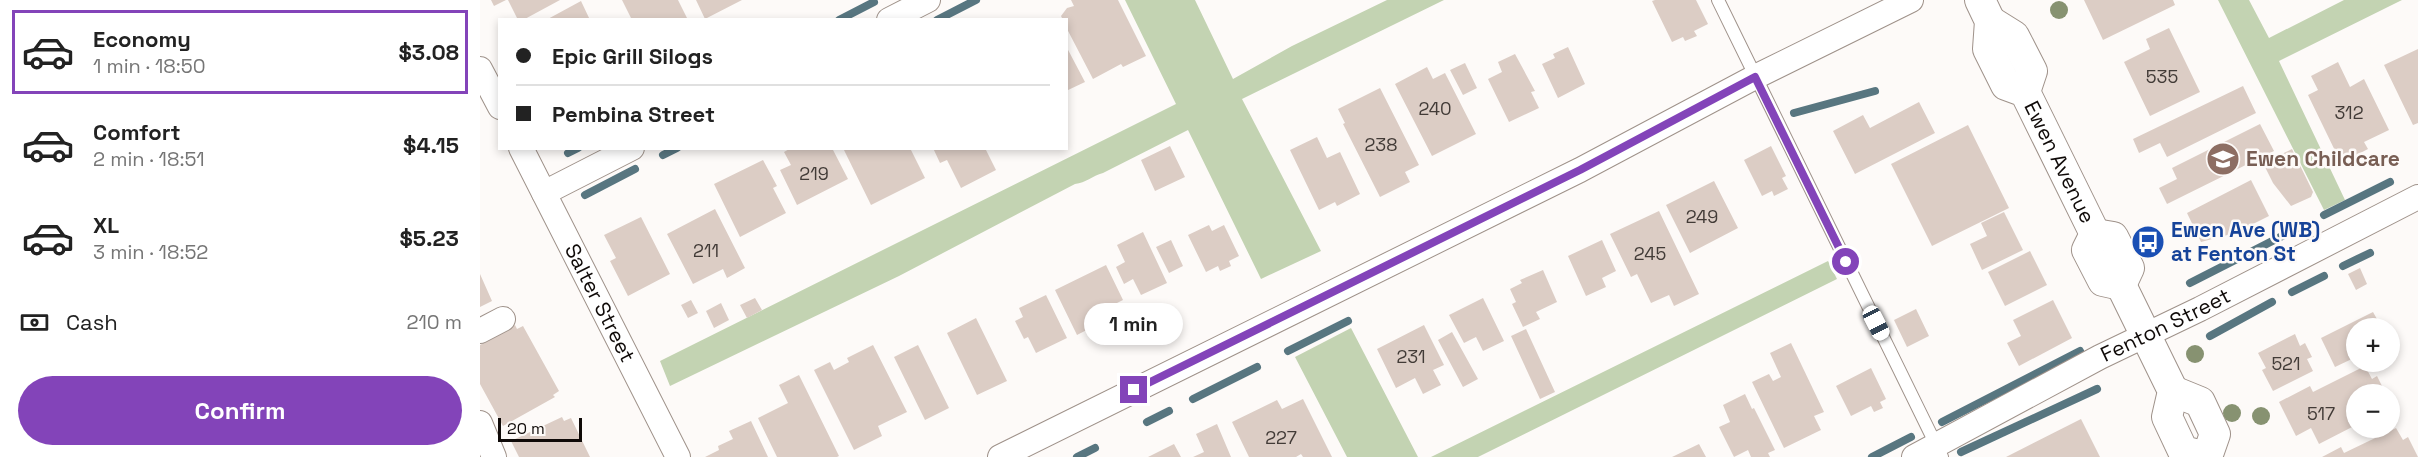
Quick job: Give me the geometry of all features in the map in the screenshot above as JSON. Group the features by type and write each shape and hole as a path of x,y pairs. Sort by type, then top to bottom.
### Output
{"street":[{"path":"893,18 928,0"},
{"path":"1000,457 1580,170 1755,77 1911,0"},
{"name":"Ewen Avenue","path":"1985,11 1988,49 2006,85 2025,92 2095,234 2087,250 2103,281 2121,285 2173,391 2168,417 2183,450 2207,457"},
{"path":"480,69 498,103"},
{"name":"Salter Street","path":"522,150 678,457"},
{"path":"544,193 628,150"},
{"name":"Fenton Street","path":"1914,457 1939,451 2100,357 2418,197"},
{"path":"480,331 503,319"},
{"path":"480,423 494,457"}],"lane":[{"path":"1718,0 1939,451"}],"green space":[{"path":"1125,0 1195,0 1233,79 1292,46 1387,0 1444,0 1242,99 1321,251 1261,279 1188,130 1103,173 1075,184 899,276 670,386 660,361 1176,104"},
{"path":"2218,0 2249,0 2269,38 2344,0 2402,0 2279,61 2345,200 2324,210"},
{"path":"1828,261 1837,279 1478,457 1431,457"},
{"path":"1351,328 1418,457 1347,457 1295,357"}],"building":[{"path":"491,0 506,0 494,6"},
{"path":"508,0 560,0 527,18 517,18"},
{"path":"622,0 678,0 687,18 631,18"},
{"path":"696,0 742,0 707,18 705,18"},
{"path":"1071,0 1118,0 1146,56 1123,67 1121,64 1093,79 1068,31 1068,18 1061,16 1067,8 1074,6"},
{"path":"1696,0 1708,24 1694,31 1697,36 1685,41 1683,37 1672,42 1652,1"},
{"path":"2084,0 2173,0 2175,5 2103,40"},
{"path":"581,1 589,18 550,18"},
{"path":"2169,28 2200,92 2150,116 2124,62 2150,49 2146,39"},
{"path":"1568,47 1585,84 1558,98 1542,64 1555,58 1553,54"},
{"path":"2418,49 2418,123 2413,125 2384,65"},
{"path":"1068,50 1085,82 1068,90"},
{"path":"1515,54 1535,91 1531,92 1539,108 1509,122 1488,79 1502,72 1498,62"},
{"path":"2338,62 2350,87 2364,79 2389,130 2364,142 2368,149 2341,163 2308,95 2318,90 2311,76"},
{"path":"1465,63 1477,88 1463,95 1450,70"},
{"path":"1427,67 1433,79 1445,73 1476,134 1432,156 1395,84"},
{"path":"2243,86 2256,113 2167,157 2160,143 2139,153 2133,139"},
{"path":"1380,88 1419,165 1405,172 1410,182 1380,197 1343,124 1345,123 1338,109"},
{"path":"1919,102 1935,133 1855,174 1833,131 1863,115 1870,128"},
{"name":"Ewen Childcare","path":"2260,124 2274,151 2167,204 2159,188 2177,179 2172,168"},
{"path":"1968,125 2009,208 1932,246 1891,164"},
{"path":"1317,137 1327,158 1340,152 1360,194 1337,206 1335,202 1319,210 1290,150"},
{"path":"1170,146 1185,177 1155,191 1141,160"},
{"path":"1771,146 1786,176 1782,178 1788,189 1774,196 1772,191 1762,196 1744,160"},
{"path":"2292,149 2313,192 2311,197 2291,206 2273,183 2263,163"},
{"path":"788,150 833,150 848,179 797,205 780,170 791,165 784,152"},
{"path":"844,150 911,150 925,178 871,205"},
{"path":"934,150 986,150 996,170 961,188 947,160 940,163"},
{"path":"763,160 777,186 773,188 786,213 740,237 714,184"},
{"path":"2251,180 2269,216 2235,233 2201,242 2187,213"},
{"path":"1714,181 1738,228 1690,253 1666,205"},
{"path":"715,209 745,268 727,278 723,269 693,284 667,234"},
{"path":"1659,211 1699,294 1674,306 1669,295 1651,303 1637,274 1631,277 1610,234"},
{"path":"2004,212 2023,250 1982,270 1970,244 1987,236 1981,223"},
{"path":"641,217 670,274 628,296 610,261 616,258 604,235"},
{"path":"1209,225 1212,231 1224,225 1239,256 1229,261 1231,266 1220,271 1218,266 1206,272 1188,235"},
{"path":"1143,232 1167,283 1141,295 1133,279 1124,284 1116,267 1125,262 1117,245"},
{"path":"1171,240 1183,266 1169,273 1156,247"},
{"path":"1602,240 1616,271 1602,278 1606,287 1586,296 1568,256"},
{"path":"2030,251 2047,285 2005,306 1988,272"},
{"path":"1106,265 1123,300 1099,312 1104,321 1077,335 1055,290"},
{"path":"2360,268 2367,284 2356,290 2348,274"},
{"path":"1543,270 1557,302 1536,312 1540,319 1523,327 1512,304 1516,302 1510,289 1522,283 1520,280"},
{"path":"480,274 492,301 480,307"},
{"path":"1046,295 1067,338 1036,353 1028,337 1024,339 1015,321 1023,317 1019,308"},
{"path":"755,298 762,310 747,318 740,305"},
{"path":"1483,298 1504,341 1483,351 1476,337 1464,343 1449,315"},
{"path":"691,300 698,313 688,318 681,305"},
{"path":"2053,300 2072,338 2019,366 2007,343 2021,336 2013,320"},
{"path":"721,303 729,320 714,328 706,311"},
{"path":"1916,309 1929,336 1907,347 1894,320"},
{"path":"2373,312 2376,318 2361,318"},
{"path":"976,318 1007,381 977,395 947,333"},
{"path":"515,325 517,329 523,326 559,391 553,395 555,397 503,426 480,384 480,345"},
{"path":"1424,325 1444,365 1433,370 1441,385 1423,394 1415,378 1396,388 1377,349"},
{"path":"2346,326 2346,362 2335,367 2321,338"},
{"path":"1526,329 1555,392 1540,399 1511,336"},
{"path":"1452,332 1478,379 1463,387 1438,340"},
{"path":"2295,334 2300,346 2305,343 2312,357 2307,359 2313,371 2273,391 2262,370 2266,368 2258,353"},
{"path":"1791,343 1824,412 1814,416 1821,430 1784,448 1752,382 1769,374 1773,381 1781,377 1770,353"},
{"path":"873,345 907,412 878,426 882,436 854,450 814,370 830,362 834,370 849,362 847,358"},
{"path":"918,345 949,408 925,420 894,357"},
{"path":"1871,368 1886,399 1880,402 1883,408 1874,412 1871,406 1851,416 1836,386"},
{"path":"2353,372 2368,372 2372,379 2377,376 2381,384 2346,384 2346,430 2319,444 2311,428 2296,436 2279,402 2310,386 2313,392"},
{"path":"799,375 839,456 837,457 777,457 758,418 788,403 779,385"},
{"path":"1745,394 1775,450 1768,453 1770,457 1751,457 1748,450 1734,457 1719,427 1730,422 1723,405"},
{"path":"1303,399 1332,457 1303,457 1301,454 1296,457 1249,457 1232,422 1277,400 1282,409"},
{"path":"562,417 564,421 571,418 590,457 519,457 511,441"},
{"path":"2081,419 2100,457 2006,457"},
{"path":"751,421 768,457 705,457 719,450 718,446 733,439 729,431"},
{"path":"1217,424 1231,457 1193,457 1204,452 1196,434"},
{"path":"2400,435 2403,440 2408,437 2418,457 2322,457 2341,447 2344,453 2375,438 2400,438"},
{"path":"1174,444 1181,457 1148,457"},
{"path":"1699,444 1706,457 1672,457"}],"waterway":[{"path":"941,18 976,0"},
{"path":"843,18 874,2"},
{"path":"1794,113 1875,91"},
{"path":"568,153 574,150"},
{"path":"663,155 673,150"},
{"path":"585,195 635,169"},
{"path":"2324,215 2390,182"},
{"path":"2190,283 2296,229"},
{"path":"2343,266 2370,253"},
{"path":"2292,292 2324,276"},
{"path":"2210,336 2272,302"},
{"path":"1288,351 1348,321"},
{"path":"1942,422 2080,351"},
{"path":"1193,399 1257,367"},
{"path":"1961,452 2097,389"},
{"path":"1147,422 1169,411"},
{"path":"1872,457 1911,437"},
{"path":"1077,457 1095,448"}],"place":[{"name":"Ewen Childcare","path":"2223,159"},
{"name":"Ewen Ave (WB) at Fenton St","path":"2148,242"}],"route":[{"path":"1134,390 1580,170 1755,77 1846,262"}]}
